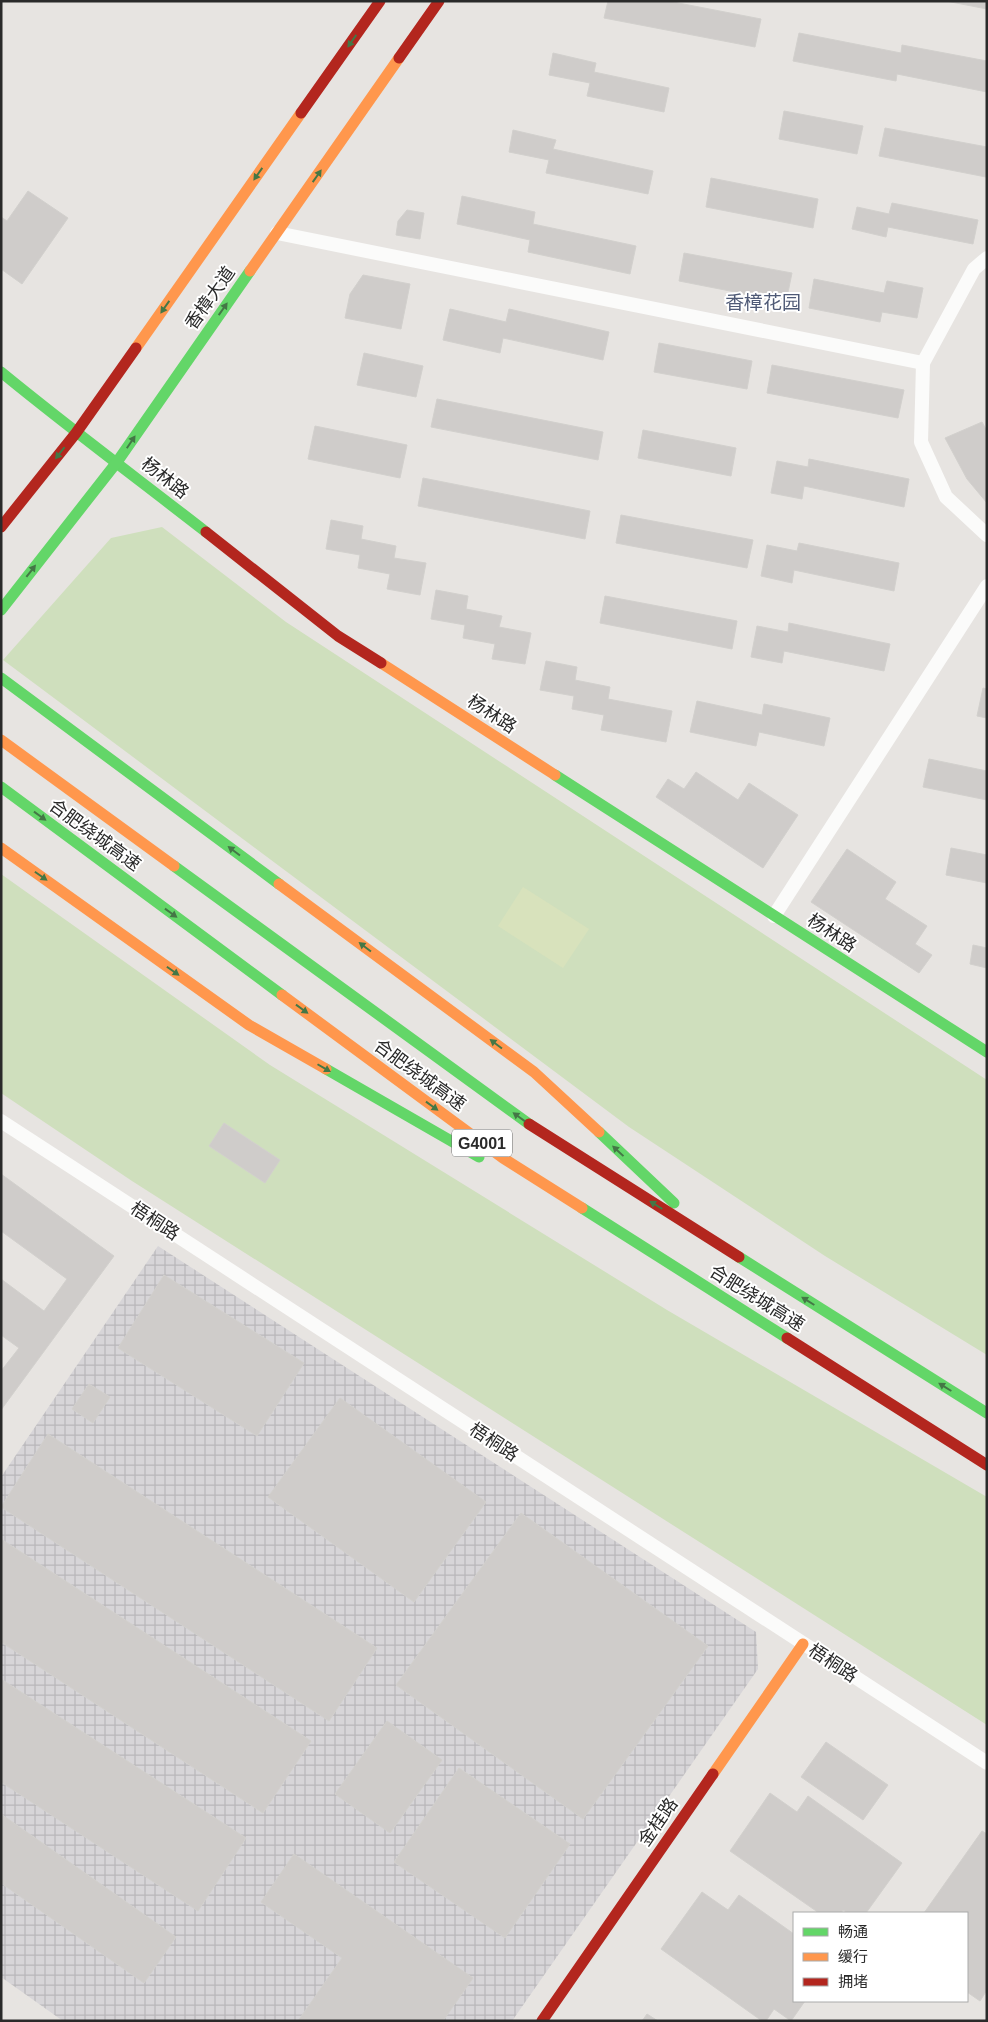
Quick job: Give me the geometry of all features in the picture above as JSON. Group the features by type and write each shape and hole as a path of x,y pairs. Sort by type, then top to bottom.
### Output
{"main road":[{"name":"香樟大道","path":"1,527 76,433 380,1"},
{"name":"香樟大道","path":"1,610 117,462 439,1"},
{"name":"杨林路","path":"1,372 76,433 117,462 338,636 987,1052"},
{"path":"1,678 534,1072 718,1244"},
{"name":"合肥绕城高速","path":"1,740 530,1125 987,1413"},
{"name":"合肥绕城高速","path":"1,787 503,1158 987,1465"},
{"path":"1,848 250,1025 690,1276"},
{"name":"金桂路","path":"542,2021 803,1644"}],"street":[{"path":"277,233 923,363"},
{"path":"987,258 974,268 923,363 920,442 946,496 987,536"},
{"path":"774,916 987,586"},
{"name":"梧桐路","path":"1,1121 987,1763"}],"shaded area":[{"path":"158,1246 756,1632 758,1669 512,2021 63,2021 1,1977 1,1477"}],"green space":[{"path":"162,527 286,622 987,1080 987,1355 825,1256 629,1127 3,660 111,538"},
{"path":"1,874 270,1065 667,1310 987,1497 987,1725 132,1181 1,1093"},
{"path":"523,887 589,929 563,968 498,926"}],"building":[{"path":"608,1 668,1 761,19 755,47 604,18"},
{"path":"946,1 987,1 987,9"},
{"path":"799,33 901,53 902,45 987,61 987,92 897,74 896,81 793,61"},
{"path":"553,53 596,63 594,72 669,88 664,112 587,96 590,83 549,75"},
{"path":"784,111 863,126 857,154 779,139"},
{"path":"885,128 987,147 986,177 879,156"},
{"path":"513,130 556,140 553,149 653,171 648,194 546,173 549,160 509,152"},
{"path":"711,178 818,199 813,228 706,207"},
{"path":"28,191 68,218 22,284 1,269 1,217 7,221"},
{"path":"462,196 535,212 533,224 636,246 630,274 528,252 530,240 457,224"},
{"path":"892,203 978,220 973,244 888,227 886,237 852,229 857,207 889,214"},
{"path":"407,210 424,213 420,239 396,235 398,221"},
{"path":"684,253 792,273 786,302 679,281"},
{"path":"363,275 410,284 401,329 345,318 350,294"},
{"path":"814,279 884,293 887,281 923,288 917,318 882,312 880,322 809,308"},
{"path":"450,309 506,322 509,309 609,332 603,360 503,338 500,353 443,340"},
{"path":"659,343 752,361 747,389 654,372"},
{"path":"364,353 423,366 416,397 357,385"},
{"path":"772,365 904,390 898,418 767,393"},
{"path":"437,399 603,432 598,460 431,427"},
{"path":"982,422 987,431 987,503 967,479 945,438"},
{"path":"315,426 407,445 400,478 308,459"},
{"path":"643,430 736,448 731,476 638,458"},
{"path":"809,459 909,479 904,507 804,486 802,499 771,493 777,461 808,467"},
{"path":"423,478 590,511 585,539 418,506"},
{"path":"621,515 753,540 747,568 616,543"},
{"path":"331,520 363,526 361,539 396,546 394,558 426,563 420,595 387,589 390,574 358,568 360,555 326,549"},
{"path":"799,543 899,563 894,591 794,570 792,583 761,576 767,545 797,551"},
{"path":"436,590 468,596 466,609 502,616 499,627 531,633 525,664 492,659 495,644 463,638 465,625 431,619"},
{"path":"605,596 737,621 732,649 600,623"},
{"path":"789,623 890,644 884,671 784,651 782,663 751,657 757,626 788,632"},
{"path":"546,661 577,667 575,680 610,687 608,699 672,711 666,742 601,730 604,715 572,709 574,696 540,690"},
{"path":"983,688 987,689 987,718 977,716"},
{"path":"697,701 762,715 764,704 830,718 824,746 759,732 756,746 690,732"},
{"path":"929,759 987,771 987,800 923,787"},
{"path":"696,772 738,800 749,783 798,815 763,868 656,797 668,779 684,789"},
{"path":"951,848 987,855 987,883 946,875"},
{"path":"847,849 896,882 885,899 927,926 915,944 932,955 919,973 811,902"},
{"path":"973,945 987,948 987,968 970,964"},
{"path":"224,1123 280,1160 265,1183 209,1146"},
{"path":"1,1174 114,1256 1,1410 1,1371 19,1348 1,1335 1,1279 44,1311 67,1279 1,1231"},
{"path":"164,1275 304,1363 257,1436 118,1348"},
{"path":"89,1384 110,1397 93,1423 72,1409"},
{"path":"340,1398 486,1502 414,1602 268,1497"},
{"path":"48,1434 377,1648 329,1721 1,1507"},
{"path":"521,1513 708,1646 583,1819 396,1685"},
{"path":"1,1539 311,1741 263,1813 1,1642"},
{"path":"1,1679 246,1838 198,1911 1,1782"},
{"path":"387,1721 442,1760 390,1833 335,1794"},
{"path":"826,1742 888,1785 863,1820 801,1777"},
{"path":"459,1768 570,1844 505,1938 394,1862"},
{"path":"770,1793 797,1812 808,1796 902,1863 867,1912 846,1912 843,1910 842,1912 818,1912 730,1851"},
{"path":"1,1814 176,1937 144,1983 1,1883"},
{"path":"982,1831 987,1834 987,1990 980,2001 968,1993 968,1912 925,1912"},
{"path":"294,1854 473,1978 443,2021 298,2021 342,1958 261,1902"},
{"path":"702,1892 728,1910 739,1895 793,1933 793,2002 804,2002 791,2021 774,2009 766,2021 762,2021 661,1949"},
{"path":"647,2014 658,2021 642,2021"}],"traffic: fast":[{"path":"1,610 117,462 250,271"},
{"path":"1,372 206,532"},
{"path":"1,678 279,884"},
{"path":"555,775 987,1052"},
{"path":"1,787 282,995"},
{"path":"174,866 529,1124"},
{"path":"326,1069 479,1157"},
{"path":"599,1132 674,1203"},
{"path":"582,1208 787,1338"},
{"path":"739,1257 987,1413"}],"traffic: slow":[{"path":"250,271 399,58"},
{"path":"136,348 301,113"},
{"path":"381,663 555,775"},
{"path":"1,740 174,866"},
{"path":"1,848 249,1025 326,1069"},
{"path":"279,884 534,1072 599,1132"},
{"path":"282,995 503,1158 582,1208"},
{"path":"713,1774 803,1644"}],"traffic: jam":[{"path":"301,113 380,1"},
{"path":"399,58 439,1"},
{"path":"1,527 76,433 136,348"},
{"path":"206,532 338,636 381,663"},
{"path":"529,1124 739,1257"},
{"path":"787,1338 987,1465"},
{"path":"542,2021 713,1774"}],"district":[{"name":"香樟花园","path":"763,302"}]}
